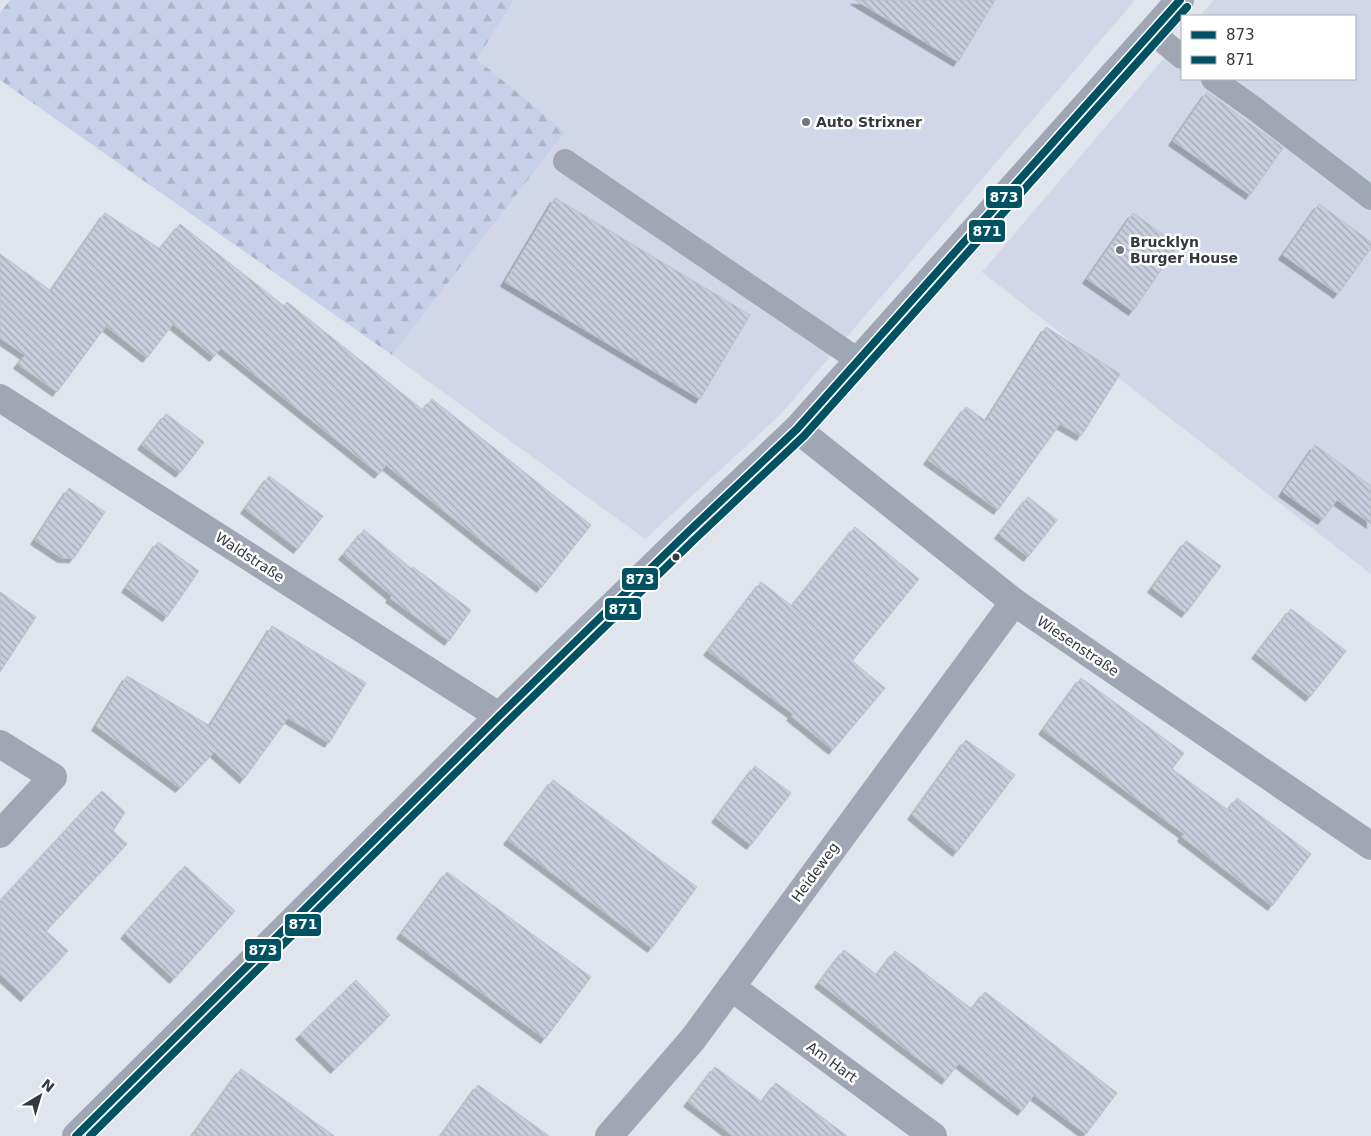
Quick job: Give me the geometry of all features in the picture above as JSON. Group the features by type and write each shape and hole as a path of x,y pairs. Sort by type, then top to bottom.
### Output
{"street":[{"path":"76,1136 499,716 797,429 1152,32 1172,2"},
{"name":"Waldstraße","path":"0,398 499,716"},
{"name":"Wiesenstraße","path":"797,429 1014,602 1371,846"},
{"name":"Heideweg","path":"609,1136 693,1039 1014,602"},
{"path":"0,744 53,778 0,834"},
{"name":"Am Hart","path":"731,987 933,1136"}],"lane":[{"path":"1152,32 1181,56"},
{"path":"1214,80 1371,198"},
{"path":"565,160 858,360"}],"shaded area":[{"path":"514,0 1135,0 781,414 645,539 392,355 565,132 477,59"},
{"path":"1214,0 1371,0 1371,574 982,272 1181,38 1181,80 1356,80 1356,15 1201,15"}],"green space":[{"path":"10,0 514,0 477,59 565,132 392,355 0,80 0,13"}],"building":[{"path":"855,0 995,0 958,62"},
{"path":"1207,92 1283,148 1250,195 1173,141"},
{"path":"555,198 750,315 700,399 505,282"},
{"path":"1319,204 1371,242 1371,248 1338,294 1283,255"},
{"path":"105,213 160,249 180,224 284,306 287,302 423,410 432,399 591,525 541,588 386,465 379,474 221,348 214,357 173,324 147,358 106,326 57,392 18,364 25,355 0,338 0,254 51,291"},
{"path":"1133,213 1178,245 1133,311 1087,279"},
{"path":"1046,327 1120,374 1081,436 1060,424 998,510 928,460 966,407 986,421"},
{"path":"166,414 204,442 180,473 142,445"},
{"path":"1315,445 1371,486 1371,524 1337,500 1322,520 1283,492"},
{"path":"269,476 323,516 298,549 245,509"},
{"path":"69,488 105,512 74,558 62,558 35,540"},
{"path":"1028,497 1057,520 1028,557 999,534"},
{"path":"855,527 919,579 852,661 885,688 833,750 791,716 793,714 708,651 761,582 792,606"},
{"path":"364,530 412,569 413,567 471,610 449,641 390,598 392,596 343,555"},
{"path":"1186,541 1221,566 1186,613 1152,588"},
{"path":"158,542 199,571 167,617 126,588"},
{"path":"0,592 36,617 0,672"},
{"path":"1291,609 1346,651 1310,697 1256,654"},
{"path":"272,626 366,683 329,743 288,718 244,779 214,752 180,788 96,726 127,676 210,726"},
{"path":"1081,678 1184,753 1172,769 1228,810 1237,798 1311,854 1272,906 1182,837 1184,834 1043,730"},
{"path":"966,740 1015,775 957,852 912,815"},
{"path":"755,766 791,793 751,845 716,818"},
{"path":"553,780 697,887 652,948 508,840"},
{"path":"102,791 125,812 113,831 127,844 46,931 68,951 25,997 0,974 0,901"},
{"path":"185,866 235,911 174,979 125,934"},
{"path":"447,872 591,977 545,1039 401,934"},
{"path":"844,950 877,975 895,951 972,1009 985,992 1117,1093 1086,1134 1034,1095 1022,1111 959,1063 946,1080 819,983"},
{"path":"356,980 390,1015 335,1069 300,1035"},
{"path":"715,1067 762,1102 776,1083 847,1136 733,1136 688,1102"},
{"path":"241,1069 272,1091 334,1136 192,1136"},
{"path":"478,1085 549,1136 441,1136"}],"transit line":[{"name":"873","path":"76,1136 499,716 797,429 1180,0"},
{"name":"871","path":"90,1136 506,723 804,436 1187,7"}],"place":[{"name":"Auto Strixner","path":"806,122"},
{"name":"Brucklyn Burger House","path":"1120,250"}]}
